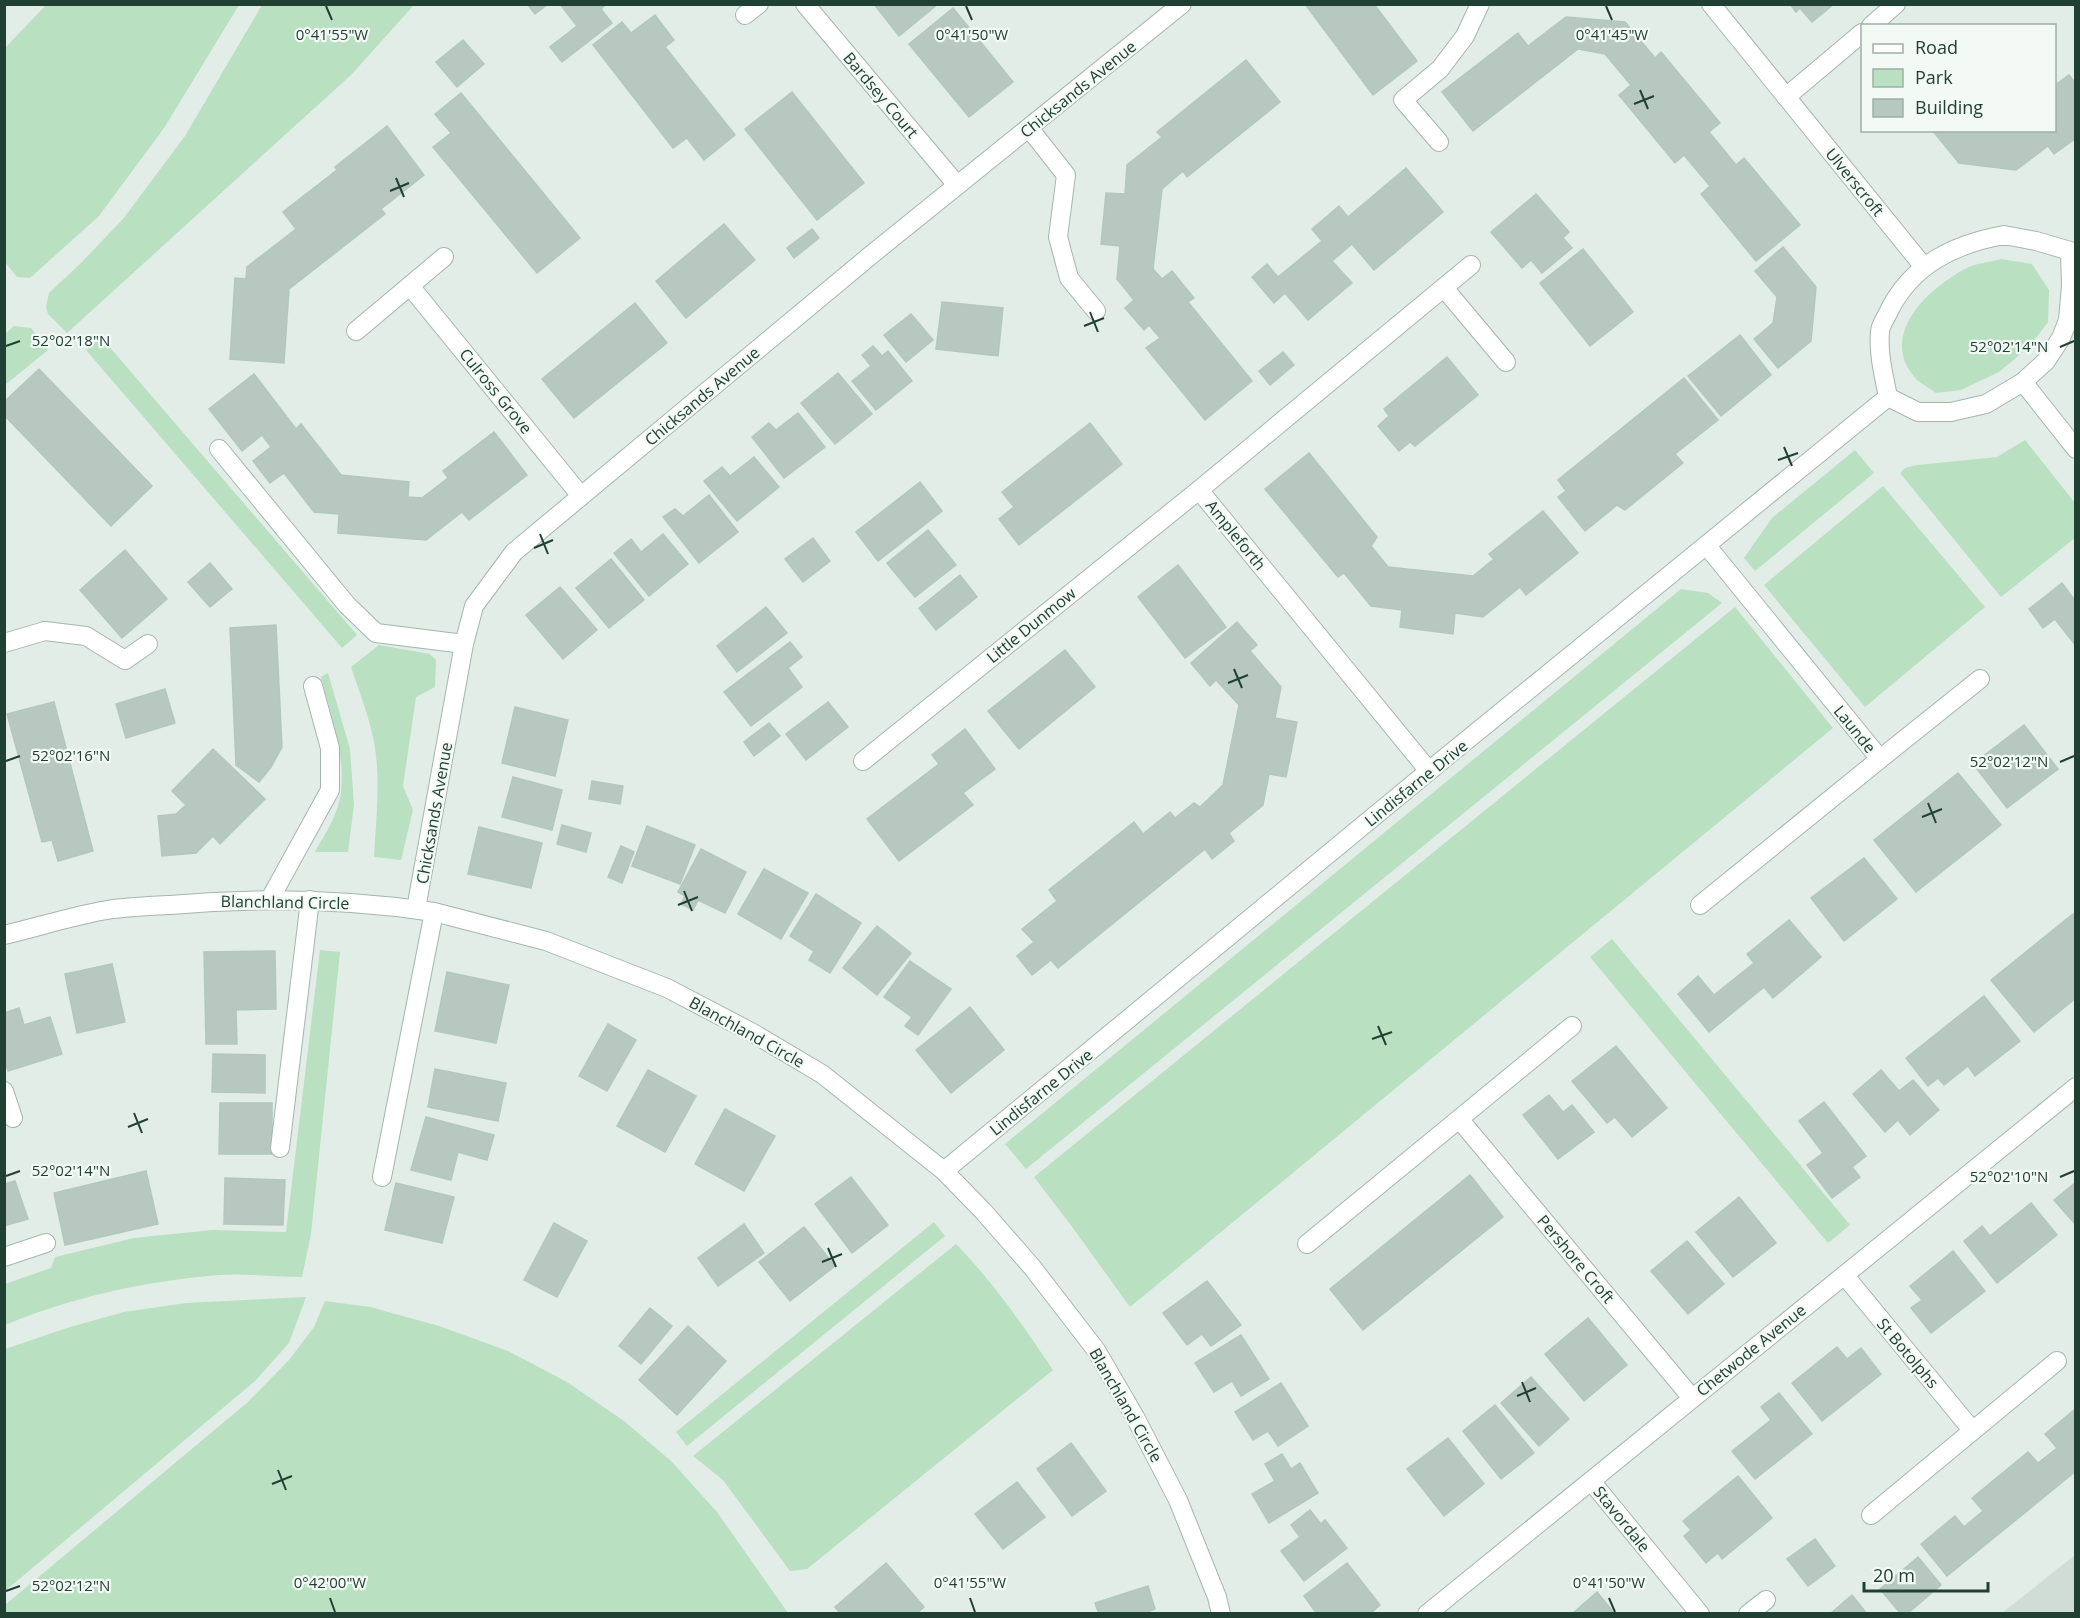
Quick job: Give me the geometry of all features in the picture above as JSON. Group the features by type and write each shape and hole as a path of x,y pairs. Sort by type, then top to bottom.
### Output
{"street":[{"name":"Bardsey Court","path":"805,4 957,185"},
{"name":"Chicksands Avenue","path":"382,1177 425,911 464,644 474,606 514,552 957,185 1182,4"},
{"path":"1439,142 1403,100 1440,69 1465,36 1480,4"},
{"name":"Ulverscroft","path":"1711,4 1924,267"},
{"path":"1873,24 1896,4"},
{"path":"1786,97 1861,35"},
{"path":"1029,128 1066,175 1058,237 1069,278 1096,311"},
{"path":"2004,235 2073,248 2068,320 2061,338 2046,361 2023,382 1986,404 1951,412 1918,412 1888,397 1880,359 1880,330 1892,304 1907,282 1924,267 1976,240 2004,235"},
{"path":"356,331 444,257"},
{"name":"Ampleforth","path":"1429,771 1199,490 1471,265"},
{"name":"Culross Grove","path":"410,286 581,496"},
{"path":"1444,288 1506,362"},
{"path":"2023,382 2076,448"},
{"name":"Lindisfarne Drive","path":"944,1171 1429,771 1888,397"},
{"path":"219,449 347,605 376,633 464,644"},
{"name":"Little Dunmow","path":"863,761 1199,490"},
{"name":"Launde","path":"1700,905 1880,759 1707,546"},
{"path":"4,643 45,631 86,636 125,660 148,644"},
{"path":"1880,759 1980,679"},
{"path":"270,899 330,790 330,748 313,686"},
{"path":"280,1148 310,900"},
{"name":"Blanchland Circle","path":"4,935 107,910 202,902 310,900 425,911 546,940 667,988 753,1033 822,1074 944,1171 1032,1267 1096,1350 1112,1376 1178,1500 1217,1597 1221,1614"},
{"path":"1307,1244 1572,1026"},
{"name":"Chetwode Avenue","path":"1427,1614 2076,1087"},
{"path":"4,1091 13,1118"},
{"name":"Pershore Croft","path":"1460,1120 1692,1398"},
{"path":"4,1257 46,1243"},
{"name":"St Botolphs","path":"1845,1276 1972,1430"},
{"path":"1871,1515 2057,1361"},
{"name":"Stavordale","path":"1591,1481 1700,1614"},
{"path":"1748,1614 1766,1600"}],"shaded area":[{"path":"2075,1555 2075,1613 2002,1613"}],"green space":[{"path":"46,5 239,5 164,128 99,216 30,278 17,277 5,262 5,48"},
{"path":"262,5 414,5 351,75 67,333 48,314 46,307 49,293 123,219 185,136"},
{"path":"2001,259 2032,264 2049,290 2048,322 2029,347 1999,372 1961,390 1936,393 1916,379 1905,362 1902,346 1905,329 1925,299 1954,275 1976,264"},
{"path":"14,326 31,328 48,350 5,385 5,334"},
{"path":"101,337 357,635 342,648 86,350"},
{"path":"2025,440 2075,503 2075,538 2001,597 1900,473 1905,468 1917,465 1997,457"},
{"path":"1855,450 1874,473 1755,571 1744,558 1772,518"},
{"path":"1883,486 1985,607 1865,707 1764,585"},
{"path":"1681,589 1708,593 1722,603 1026,1169 1005,1144"},
{"path":"1735,607 1833,728 1130,1307 1034,1177"},
{"path":"379,645 430,654 436,660 435,687 416,697 403,786 413,810 401,860 374,857 377,799 376,756 369,723 351,667"},
{"path":"328,673 350,749 354,805 348,852 315,852 335,815 341,792 339,748 321,677"},
{"path":"1612,939 1850,1225 1828,1243 1590,957"},
{"path":"320,950 340,952 311,1234 302,1277 229,1275 164,1281 83,1298 5,1325 5,1284 51,1268 55,1257 134,1238 212,1230 286,1232"},
{"path":"934,1222 945,1236 687,1446 676,1432"},
{"path":"956,1244 1007,1304 1053,1370 807,1569 790,1571 723,1480 693,1456"},
{"path":"306,1297 289,1343 255,1381 5,1591 5,1349 124,1312 186,1303"},
{"path":"325,1301 370,1307 439,1326 508,1351 567,1382 624,1421 671,1461 717,1512 788,1613 5,1613 5,1605 248,1402 289,1360 314,1327"}],"building":[{"path":"527,4 548,4 535,14"},
{"path":"560,4 606,4 601,9 612,23 562,62 550,47 577,26"},
{"path":"874,4 938,4 899,36"},
{"path":"1305,4 1374,4 1417,61 1373,95"},
{"path":"1790,4 1834,4 1812,22 1800,8 1796,12"},
{"path":"953,8 1013,82 969,117 909,44"},
{"path":"655,15 674,40 665,47 735,135 704,160 687,138 673,148 593,45 622,22 631,33"},
{"path":"1566,17 1625,22 1655,58 1661,52 1720,123 1709,132 1736,165 1744,158 1800,225 1756,261 1701,194 1710,186 1684,155 1675,163 1619,95 1631,85 1605,54 1578,49 1473,131 1442,92 1518,33 1528,46"},
{"path":"463,40 484,64 457,87 436,62"},
{"path":"1246,60 1280,102 1187,177 1183,171 1162,189 1153,269 1162,279 1172,271 1194,298 1188,302 1252,381 1205,420 1146,348 1160,338 1149,325 1144,330 1125,308 1134,300 1117,279 1120,246 1101,244 1106,193 1125,194 1127,165 1162,137 1157,132"},
{"path":"2069,75 2076,84 2076,138 2054,154 2048,146 2016,170 1959,163 1934,132 2056,132 2056,85"},
{"path":"792,92 864,183 817,220 745,129"},
{"path":"461,93 580,238 537,273 433,147 451,133 435,114"},
{"path":"387,126 424,175 381,209 385,214 289,289 284,363 230,359 235,278 246,279 247,267 296,229 283,212 337,170 335,167"},
{"path":"1406,168 1443,212 1374,270 1352,244 1332,261 1352,283 1308,320 1285,293 1274,303 1252,277 1267,264 1278,277 1322,241 1312,229 1339,206 1348,217"},
{"path":"1536,194 1569,232 1563,238 1572,248 1542,273 1531,260 1522,268 1491,232"},
{"path":"724,224 755,260 686,318 656,281"},
{"path":"812,229 819,238 794,258 787,248"},
{"path":"1783,247 1816,287 1811,341 1778,368 1754,339 1773,323 1777,297 1755,271"},
{"path":"1583,249 1633,312 1590,346 1540,283"},
{"path":"942,302 1003,308 998,356 936,349"},
{"path":"635,303 667,343 574,418 542,379"},
{"path":"911,314 933,340 906,362 884,335"},
{"path":"1740,335 1771,375 1721,416 1688,376"},
{"path":"873,346 882,356 888,351 912,381 876,410 852,381 871,366 862,355"},
{"path":"1283,352 1294,365 1270,385 1259,371"},
{"path":"1447,357 1478,395 1415,446 1410,442 1399,451 1378,426 1389,416 1384,409"},
{"path":"39,369 152,486 111,526 4,415 4,402"},
{"path":"838,373 872,414 835,444 801,403"},
{"path":"254,374 296,429 301,424 341,475 409,482 408,497 422,498 448,478 443,471 494,432 527,475 469,520 462,512 426,540 338,533 339,514 314,512 284,473 270,483 253,461 271,447 262,435 242,451 209,409"},
{"path":"1684,378 1718,420 1675,454 1683,463 1625,510 1617,505 1585,531 1558,497 1566,491 1558,480"},
{"path":"798,413 825,447 784,478 752,437 769,423 776,430"},
{"path":"1090,423 1122,464 1019,545 999,519 1014,507 1002,492"},
{"path":"1309,453 1377,537 1371,546 1388,567 1473,576 1494,559 1489,554 1543,511 1578,553 1526,595 1520,587 1483,617 1455,613 1453,634 1400,627 1402,610 1371,606 1344,573 1338,577 1265,489"},
{"path":"754,457 779,487 737,521 704,481 722,467 730,476"},
{"path":"920,482 942,511 878,561 856,532"},
{"path":"709,495 738,532 699,563 663,517 675,509 683,516"},
{"path":"928,530 956,565 915,597 887,563"},
{"path":"663,534 688,564 649,596 614,553 631,539 641,552"},
{"path":"813,538 830,561 803,582 785,559"},
{"path":"125,550 167,599 122,638 80,590"},
{"path":"611,559 644,600 609,628 576,588"},
{"path":"210,563 232,589 210,607 188,582"},
{"path":"1178,565 1226,627 1185,658 1138,597"},
{"path":"960,575 977,597 936,630 919,608"},
{"path":"2062,583 2076,602 2076,646 2055,619 2043,628 2029,609"},
{"path":"560,587 597,630 563,659 526,615"},
{"path":"766,607 787,633 737,672 717,646"},
{"path":"1237,622 1257,645 1250,651 1281,687 1275,718 1297,722 1286,777 1269,774 1263,805 1229,833 1234,841 1212,859 1205,849 1058,968 1051,960 1032,975 1017,956 1034,942 1022,929 1057,901 1049,890 1134,822 1143,834 1170,812 1175,818 1194,803 1200,807 1223,785 1239,705 1216,680 1210,686 1191,663"},
{"path":"276,625 282,747 259,782 236,765 230,628"},
{"path":"790,642 802,657 788,668 802,687 751,726 724,692"},
{"path":"1065,650 1095,687 1019,749 988,711"},
{"path":"165,689 175,723 126,738 116,704"},
{"path":"54,702 93,851 58,861 52,840 42,842 7,714"},
{"path":"828,702 848,727 806,760 786,734"},
{"path":"515,707 568,720 555,776 502,763"},
{"path":"769,723 780,736 754,756 744,742"},
{"path":"2024,725 2058,769 2007,808 1973,764"},
{"path":"965,729 995,769 963,793 973,805 899,861 867,819 939,764 932,755"},
{"path":"213,749 265,799 220,844 213,836 196,853 162,856 158,816 176,814 186,805 172,791"},
{"path":"1958,773 2001,825 1916,892 1874,840"},
{"path":"513,777 562,790 552,830 502,817"},
{"path":"592,781 623,786 620,804 589,799"},
{"path":"562,825 591,833 586,852 557,844"},
{"path":"647,826 695,845 680,884 632,866"},
{"path":"479,827 542,843 531,888 468,874"},
{"path":"621,846 634,852 622,883 608,877"},
{"path":"701,849 746,872 725,913 698,900 693,910 681,904 685,896 678,892"},
{"path":"1864,858 1897,899 1844,941 1811,898"},
{"path":"764,869 808,893 781,939 738,914"},
{"path":"816,894 861,923 830,973 809,960 814,951 790,936"},
{"path":"2073,914 2076,916 2076,998 2034,1032 1991,980"},
{"path":"1789,920 1821,957 1773,998 1764,987 1709,1032 1678,994 1698,976 1714,995 1754,963 1747,954"},
{"path":"877,926 911,953 877,995 843,968"},
{"path":"275,951 276,1009 236,1010 237,1044 206,1044 204,952"},
{"path":"910,961 951,989 918,1035 905,1026 912,1017 884,997"},
{"path":"112,964 125,1022 77,1033 65,974"},
{"path":"447,972 509,985 496,1043 435,1031"},
{"path":"1984,996 2020,1041 1975,1076 1968,1066 1944,1085 1938,1078 1928,1086 1906,1058"},
{"path":"970,1007 1004,1050 951,1093 916,1050"},
{"path":"19,1008 24,1025 50,1017 62,1054 8,1071 4,1058 4,1013"},
{"path":"608,1024 636,1040 607,1091 579,1076"},
{"path":"1616,1046 1667,1108 1632,1137 1615,1117 1607,1123 1572,1081"},
{"path":"213,1054 265,1055 265,1093 212,1092"},
{"path":"435,1069 506,1083 498,1121 428,1107"},
{"path":"648,1070 696,1096 665,1152 617,1126"},
{"path":"1881,1070 1899,1091 1913,1080 1939,1110 1910,1135 1898,1120 1885,1132 1853,1094"},
{"path":"1549,1095 1563,1112 1572,1105 1594,1132 1558,1159 1523,1115"},
{"path":"1824,1102 1866,1156 1852,1167 1860,1177 1832,1198 1807,1165 1823,1153 1799,1121"},
{"path":"220,1103 272,1103 272,1154 219,1154"},
{"path":"725,1109 775,1136 744,1191 695,1164"},
{"path":"426,1117 494,1135 487,1160 458,1152 451,1180 411,1170"},
{"path":"146,1171 158,1224 65,1245 54,1193"},
{"path":"1470,1175 1503,1217 1363,1330 1330,1289"},
{"path":"851,1177 888,1225 852,1253 815,1204"},
{"path":"225,1178 285,1180 283,1225 224,1224"},
{"path":"15,1181 28,1219 4,1226 4,1184"},
{"path":"2076,1182 2076,1225 2054,1200"},
{"path":"396,1183 454,1197 442,1243 385,1230"},
{"path":"1739,1197 1776,1243 1733,1277 1696,1232"},
{"path":"2031,1203 2057,1235 1997,1283 1964,1241 1982,1226 1990,1236"},
{"path":"554,1223 587,1241 557,1297 524,1280"},
{"path":"744,1224 764,1253 718,1286 698,1258"},
{"path":"804,1227 835,1266 790,1301 759,1262"},
{"path":"1687,1241 1724,1284 1688,1314 1651,1271"},
{"path":"1953,1251 1985,1291 1931,1333 1911,1308 1922,1300 1910,1286"},
{"path":"1207,1281 1241,1325 1211,1346 1202,1334 1187,1345 1163,1313"},
{"path":"650,1308 672,1326 641,1364 619,1346"},
{"path":"1588,1318 1627,1365 1584,1401 1545,1354"},
{"path":"688,1326 726,1361 677,1415 639,1380"},
{"path":"1241,1335 1269,1379 1241,1396 1232,1381 1214,1392 1195,1363"},
{"path":"1837,1347 1847,1359 1861,1348 1881,1374 1822,1421 1792,1383"},
{"path":"1531,1377 1569,1419 1539,1446 1501,1403"},
{"path":"1281,1383 1308,1426 1278,1446 1268,1431 1253,1440 1235,1412"},
{"path":"1779,1393 1812,1434 1755,1479 1732,1451 1771,1420 1761,1407"},
{"path":"1495,1405 1534,1453 1501,1479 1463,1431"},
{"path":"2074,1410 2076,1471 1947,1576 1921,1544 1955,1516 1964,1527 1983,1511 1972,1498 2028,1452 2038,1463 2057,1448 2045,1434"},
{"path":"1448,1438 1484,1484 1444,1516 1407,1469"},
{"path":"1071,1443 1106,1491 1072,1516 1037,1469"},
{"path":"1282,1454 1291,1469 1300,1463 1318,1493 1269,1523 1252,1494 1275,1481 1265,1464"},
{"path":"1738,1476 1772,1518 1722,1559 1718,1553 1706,1563 1684,1536 1691,1530 1683,1521"},
{"path":"1017,1482 1045,1517 1003,1549 975,1514"},
{"path":"1310,1510 1321,1524 1325,1520 1347,1548 1304,1581 1281,1551 1300,1537 1291,1525"},
{"path":"1815,1539 1835,1566 1808,1586 1787,1559"},
{"path":"1918,1557 1941,1585 1907,1614 1901,1614 1880,1589"},
{"path":"886,1563 924,1607 916,1614 841,1614 835,1607"},
{"path":"1347,1563 1380,1605 1370,1614 1317,1614 1304,1596"},
{"path":"1148,1586 1155,1609 1142,1614 1099,1614 1095,1603"},
{"path":"1597,1592 1615,1614 1572,1614"},
{"path":"1852,1595 1867,1614 1830,1614"}]}
